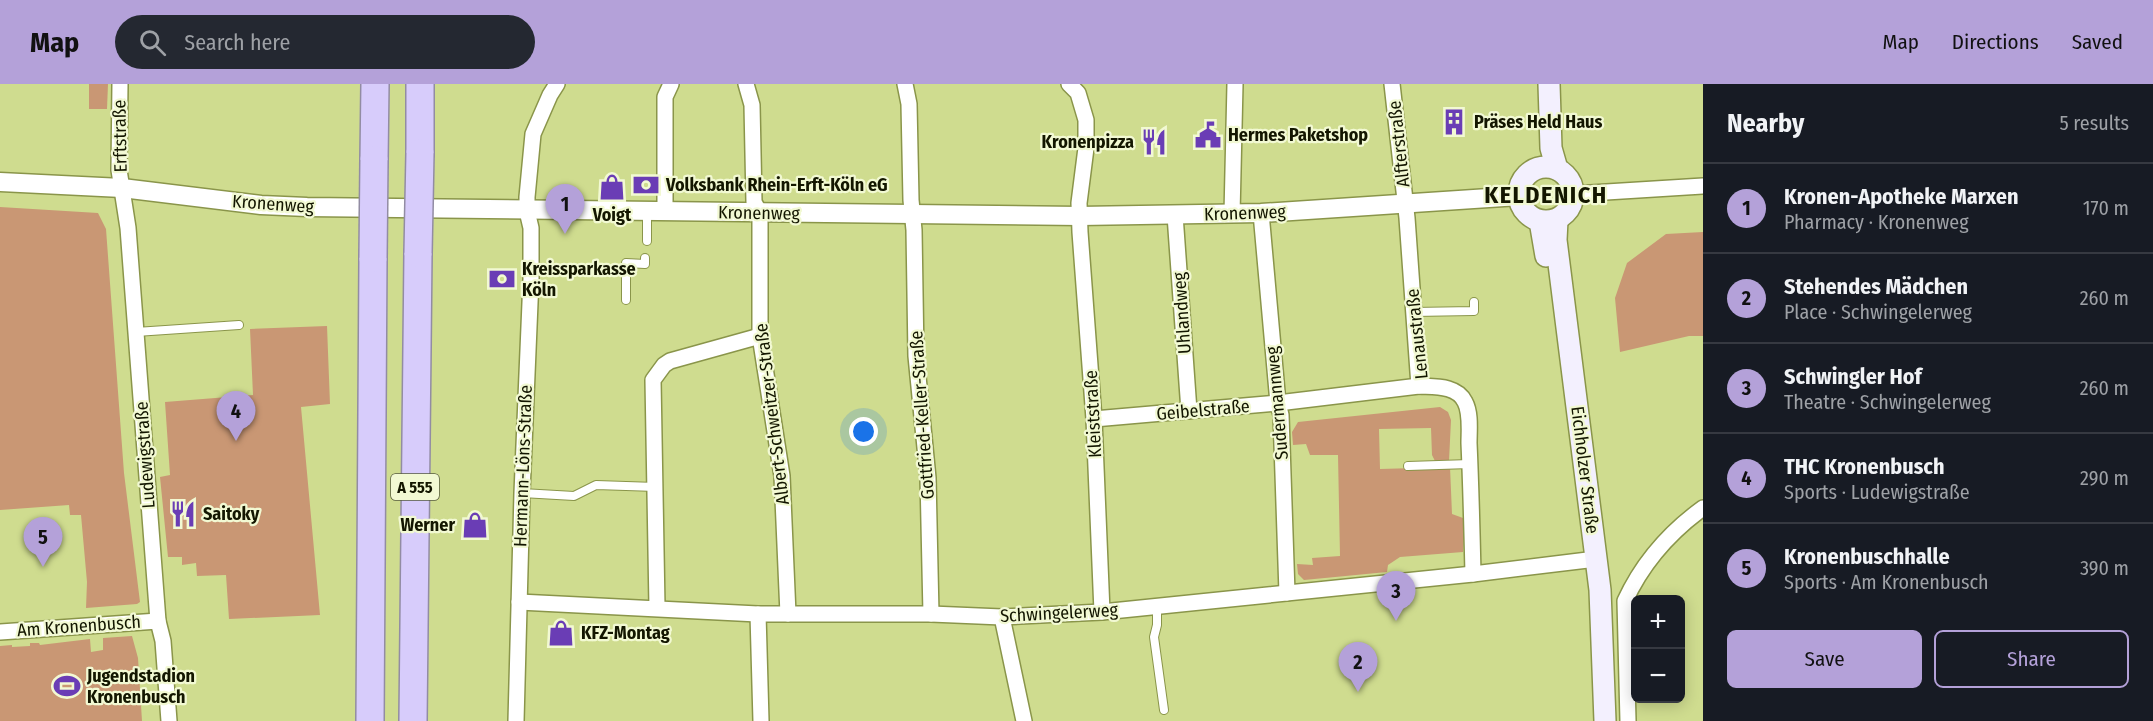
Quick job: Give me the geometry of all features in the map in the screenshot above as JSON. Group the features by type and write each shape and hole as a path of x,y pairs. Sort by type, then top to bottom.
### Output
{"highway":[{"name":"A 555","path":"370,721 375,84"},
{"name":"A 555","path":"413,721 420,84"}],"main road":[{"path":"1536,84 1539,149 1547,169 1569,179 1574,194 1568,212 1548,220 1527,213 1522,207 1519,196 1523,179 1547,169"},
{"path":"1547,169 1551,148 1549,84"},
{"name":"Eichholzer Straße","path":"1548,220 1556,240 1592,559 1592,721"},
{"name":"Eichholzer Straße","path":"1592,559 1600,590 1605,721"}],"street":[{"name":"Erftstraße","path":"120,84 119,170 122,188"},
{"name":"Hermann-Löns-Straße","path":"516,721 531,279 531,228 527,211 533,134 557,84"},
{"path":"656,212 664,97 671,84"},
{"name":"Albert-Schweitzer-Straße","path":"746,84 752,105 754,202 760,213 760,336 782,476 788,614"},
{"name":"Gottfried-Keller-Straße","path":"905,84 909,104 916,356 928,478 931,614"},
{"name":"Kleiststraße","path":"1069,84 1078,93 1086,120 1085,171 1079,203 1094,419 1102,612"},
{"path":"1232,214 1235,84"},
{"name":"Alfterstraße","path":"1392,84 1405,205"},
{"name":"Kronenweg","path":"0,182 122,188 274,206 913,215 1232,214 1405,205 1519,196"},
{"path":"1574,194 1703,186"},
{"name":"Ludewigstraße","path":"122,188 128,228 158,621 163,641 168,721"},
{"name":"Lenaustraße","path":"1405,205 1419,386 1445,388 1460,395 1468,411 1473,574"},
{"name":"Sudermannweg","path":"1261,213 1278,403 1281,415 1287,593"},
{"name":"Uhlandweg","path":"1175,215 1189,411"},
{"path":"657,607 653,380 670,361 760,336"},
{"name":"Geibelstraße","path":"1094,419 1278,403 1419,386"},
{"path":"1628,721 1625,601 1633,583 1651,557 1703,508"},
{"name":"Schwingelerweg","path":"519,602 657,607 758,614 931,614 1002,617 1102,612 1473,574 1592,559"},
{"path":"758,614 761,721"},
{"path":"1002,617 1024,721"},
{"name":"Am Kronenbusch","path":"0,632 158,621"}],"lane":[{"path":"646,241 656,212"},
{"path":"626,300 626,263 645,264 645,258"},
{"path":"1413,312 1474,311 1474,302"},
{"path":"135,332 239,325"},
{"path":"1408,466 1470,464"},
{"path":"522,493 574,496 596,485 656,487"},
{"path":"1157,606 1157,625 1154,637 1164,710"}],"shaded area":[{"path":"89,84 108,84 107,109 89,109"},
{"path":"0,207 98,213 106,229 124,473 140,602 137,604 86,608 87,582 81,515 70,515 69,505 0,510"},
{"path":"1703,232 1703,336 1689,336 1620,352 1615,298 1627,263 1666,234"},
{"path":"327,326 330,404 301,407 320,615 229,619 226,575 197,576 196,563 182,565 182,557 168,557 160,477 170,475 165,402 253,395 250,329"},
{"path":"1440,407 1448,412 1451,420 1449,461 1435,461 1432,455 1431,428 1379,429 1380,469 1450,467 1452,514 1463,518 1465,523 1463,552 1400,557 1388,565 1387,572 1304,580 1298,574 1297,564 1313,565 1312,558 1340,556 1338,455 1310,455 1306,444 1293,445 1292,432 1298,422"},
{"name":"Jugendstadion Kronenbusch","path":"132,636 138,658 142,721 0,721 0,646 30,646 30,643 40,645 90,639 91,652 103,650 103,638"}],"place":[{"name":"Präses Held Haus","path":"1454,122"},
{"name":"Hermes Paketshop","path":"1208,135"},
{"name":"Kronenpizza","path":"1154,142"},
{"name":"Volksbank Rhein-Erft-Köln eG","path":"646,185"},
{"name":"Voigt","path":"612,187"},
{"name":"Kronen-Apotheke Marxen","path":"565,234"},
{"name":"Kreissparkasse Köln","path":"502,279"},
{"name":"THC Kronenbusch","path":"236,441"},
{"name":"Saitoky","path":"183,514"},
{"name":"Werner","path":"475,525"},
{"name":"Kronenbuschhalle","path":"43,567"},
{"name":"Schwingler Hof","path":"1396,621"},
{"name":"KFZ-Montag","path":"561,633"},
{"name":"Jugendstadion Kronenbusch","path":"67,686"},
{"name":"Stehendes Mädchen","path":"1358,692"}],"district":[{"name":"KELDENICH","path":"1546,195"}]}
